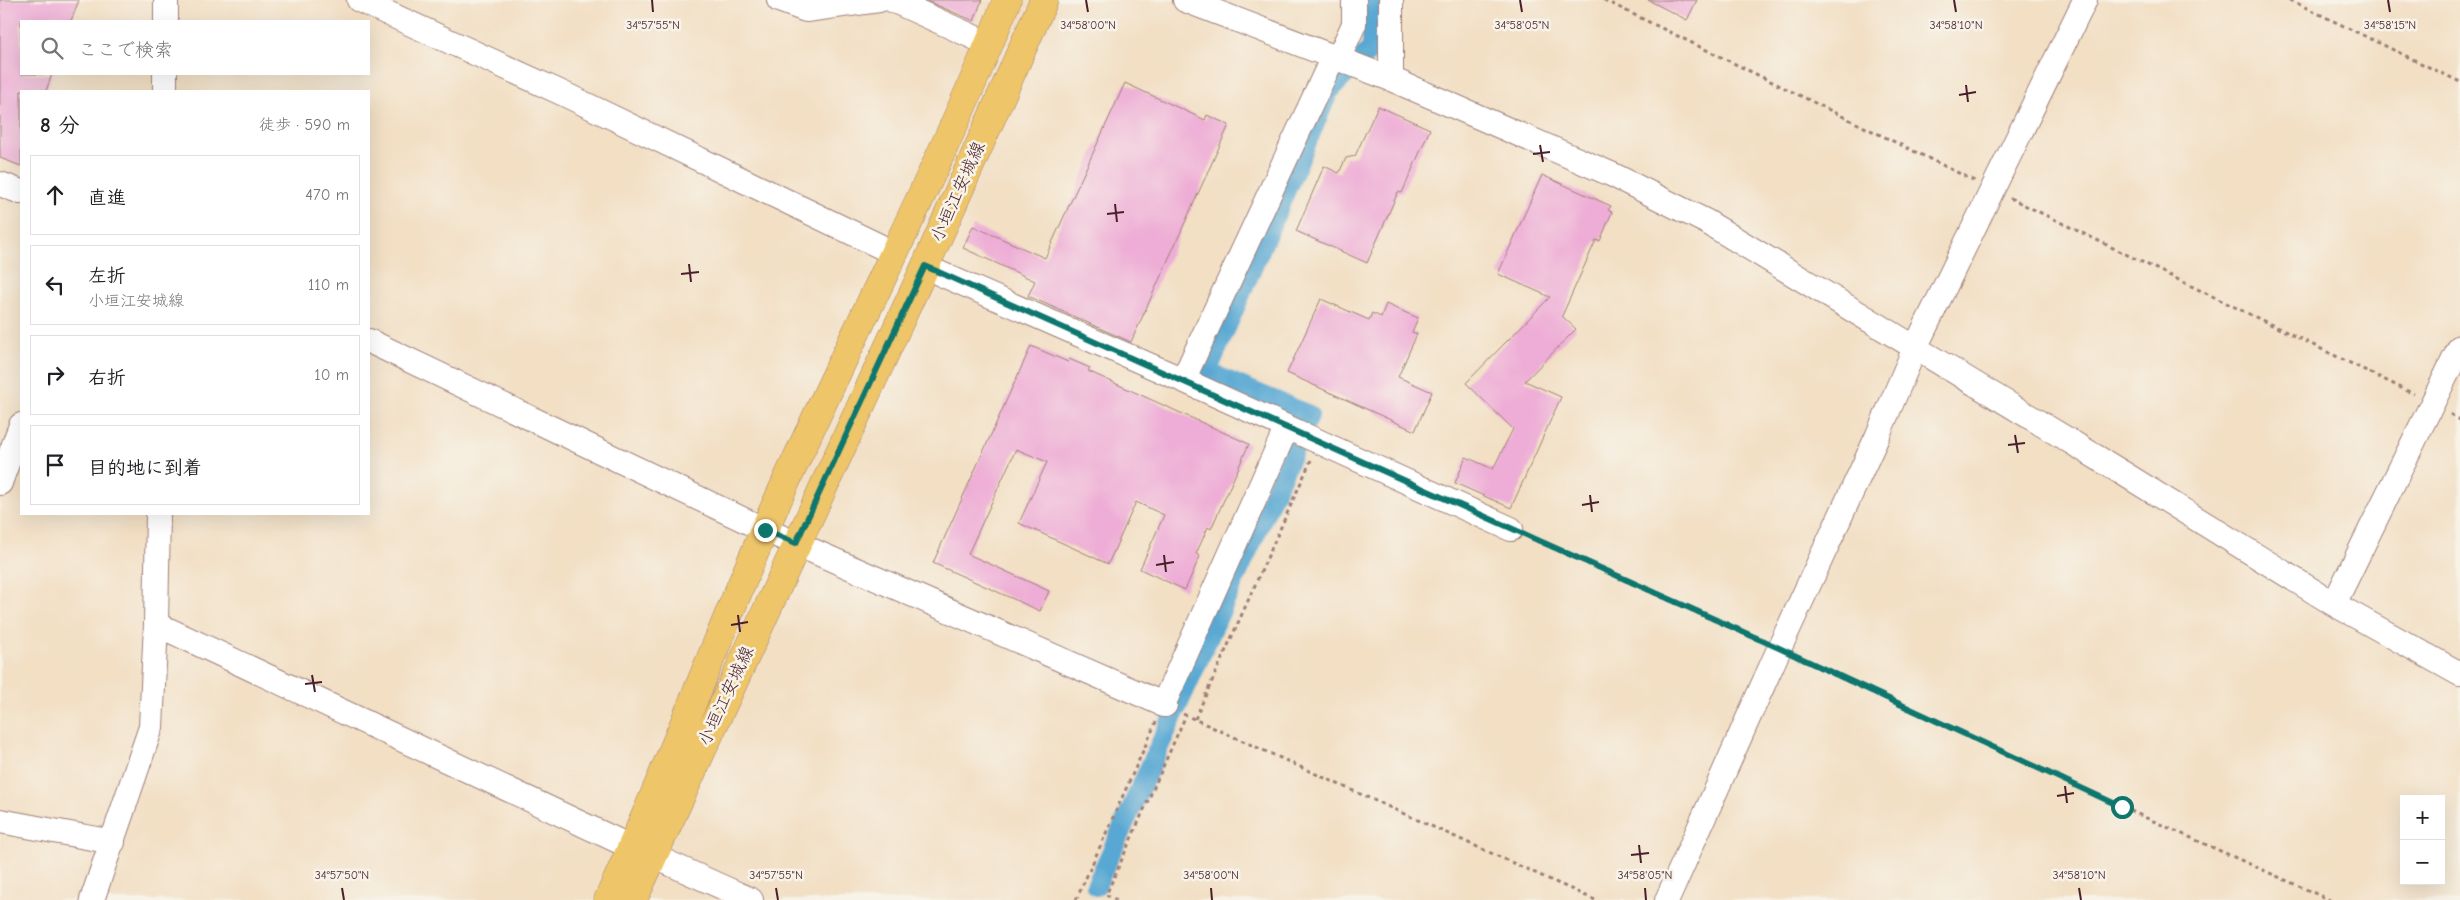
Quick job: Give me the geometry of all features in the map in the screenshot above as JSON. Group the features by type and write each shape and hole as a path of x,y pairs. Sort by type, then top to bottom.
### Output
{"main road":[{"name":"小垣江安城線","path":"633,900 643,852 765,530 894,253 989,44 1007,0"},
{"name":"小垣江安城線","path":"608,900 643,852 796,543 925,266 1044,0"}],"street":[{"path":"166,0 166,20"},
{"path":"359,0 566,95 894,253"},
{"path":"779,0 806,10 878,0"},
{"path":"892,0 989,44"},
{"path":"1185,0 1390,79 1613,175 1707,222 2126,474 2334,604 2460,674"},
{"path":"1183,380 1354,24 1354,0"},
{"path":"1390,0 1390,79"},
{"path":"1667,900 1779,648 1878,437 1915,348 2085,0"},
{"path":"165,75 165,90"},
{"path":"0,184 20,192"},
{"path":"925,266 1183,380 1319,444 1511,529"},
{"path":"370,341 765,530 1175,710 1286,429"},
{"path":"2334,604 2460,346"},
{"path":"0,483 20,428"},
{"path":"92,900 151,727 156,624 158,515"},
{"path":"156,624 643,852 751,900"},
{"path":"0,821 113,842"}],"path":[{"path":"1604,0 2201,293 2433,403 2460,420"},
{"path":"2290,0 2460,82"},
{"path":"1195,719 1319,444"},
{"path":"1511,529 1779,648 2113,803 2330,900"},
{"path":"1175,710 1595,900"},
{"path":"1076,900 1175,710"},
{"path":"1117,900 1106,895 1175,710"}],"building":[{"path":"0,0 79,0 71,20 20,20 20,75 52,75 46,90 20,90 20,166 0,158"},
{"path":"925,0 982,0 974,21"},
{"path":"1648,0 1697,0 1687,20"},
{"path":"1125,83 1205,120 1207,115 1229,125 1131,342 1028,296 1035,281 963,248 973,226 1045,258"},
{"path":"1378,106 1430,129 1402,193 1398,192 1367,263 1296,231 1324,166 1339,173 1346,158 1355,156"},
{"path":"1542,175 1611,206 1608,210 1612,212 1600,241 1596,240 1562,316 1576,329 1525,381 1561,397 1511,508 1455,483 1466,457 1493,469 1513,429 1466,383 1550,297 1498,274"},
{"path":"1321,299 1369,320 1372,313 1381,317 1386,304 1418,318 1412,332 1417,334 1398,377 1432,392 1415,431 1287,373"},
{"path":"1031,346 1068,362 1069,359 1090,368 1088,371 1249,444 1211,529 1208,527 1196,554 1200,556 1185,590 1140,569 1164,515 1136,502 1108,564 1019,523 1047,462 1016,449 968,554 1049,591 1040,611 933,563"}],"waterway":[{"path":"1307,421 1309,415 1207,372 1329,91 1372,48 1372,0"},
{"path":"1096,886 1294,449"}],"route":[{"path":"765,530 796,543 925,266 1183,380 1319,444 1779,648 2122,807"}]}
